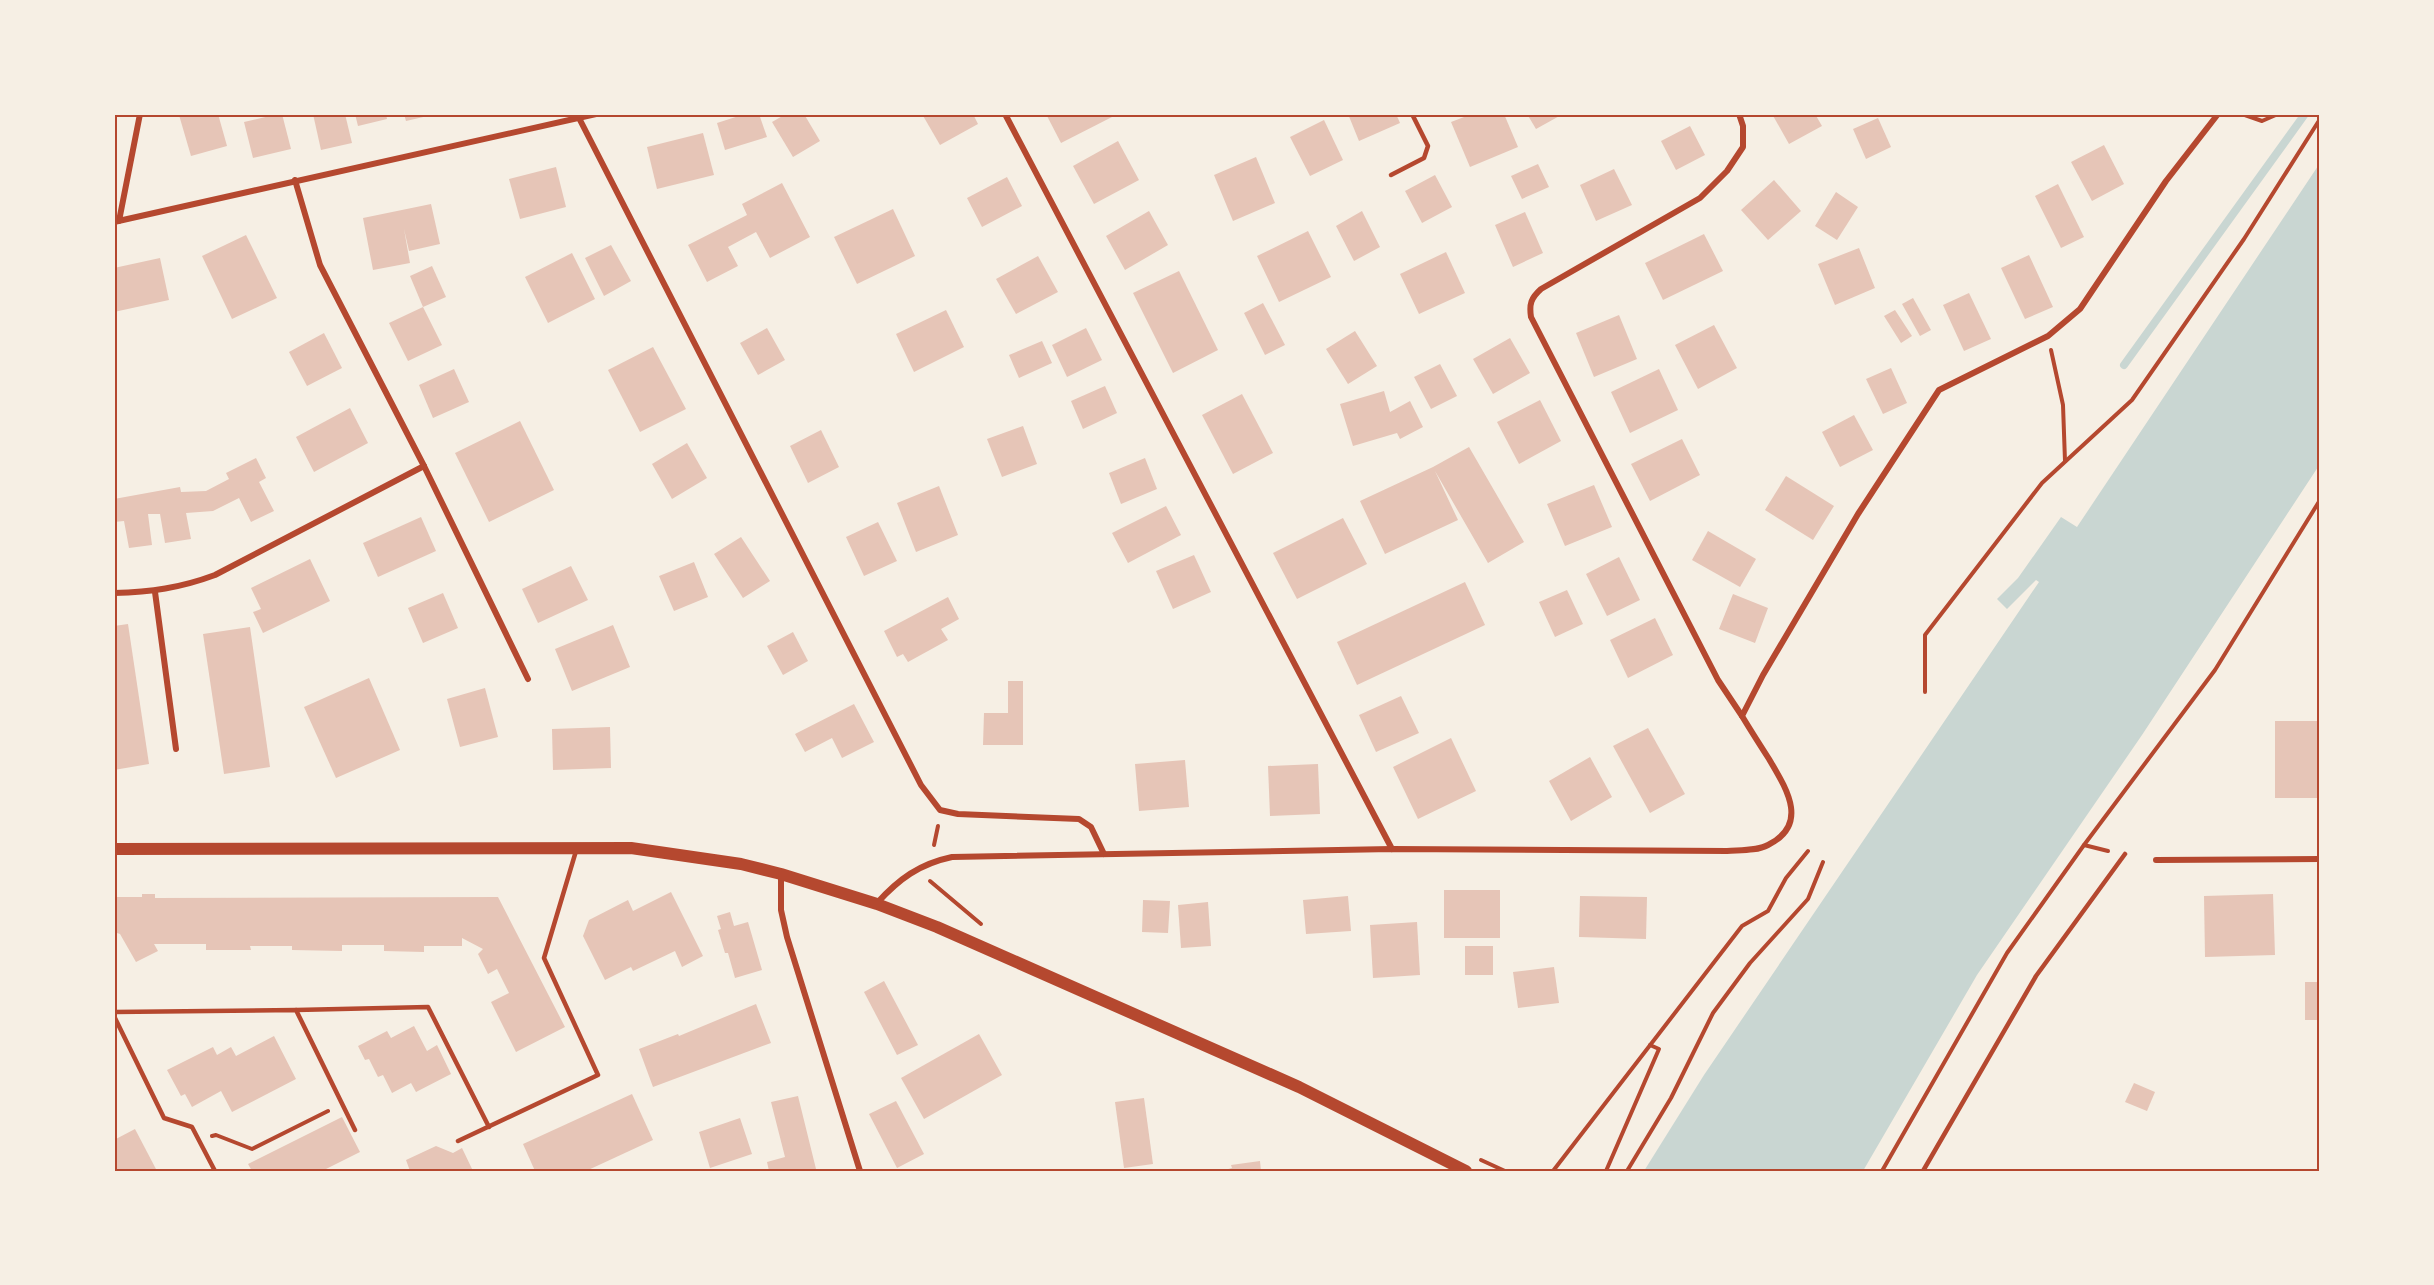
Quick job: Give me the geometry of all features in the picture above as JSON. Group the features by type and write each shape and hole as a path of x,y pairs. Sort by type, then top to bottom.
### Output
{"main road":[{"path":"114,849 631,848 741,864 877,904 947,931 1299,1087 1466,1171"}],"street":[{"path":"140,114 116,222 596,114"},
{"path":"1005,114 1392,849"},
{"path":"877,904 894,885 913,870 932,861 952,857 1392,849 1727,851 1767,846 1781,837 1792,812 1791,799 1786,786 1718,680 1531,317 1529,307 1532,297 1540,289 1700,198 1727,171 1743,147 1743,126 1739,114"},
{"path":"1742,716 1763,675 1858,514 1939,390 2048,336 2080,309 2166,181 2218,114"},
{"path":"579,118 921,785 940,810 958,814 1079,819 1091,827 1104,854"},
{"path":"295,180 320,265 424,466 528,679"},
{"path":"114,593 155,592 188,585 215,575 424,466"},
{"path":"155,592 176,749"},
{"path":"2156,860 2320,859"},
{"path":"781,874 781,910 787,937 860,1171"}],"lane":[{"path":"1391,175 1424,158 1428,146 1412,114"},
{"path":"458,1141 598,1074 544,958 576,848"},
{"path":"1923,1171 2036,976 2125,854"},
{"path":"215,1171 192,1127 164,1118 114,1014 428,1007 489,1127"},
{"path":"296,1010 355,1130"}],"path":[{"path":"2241,114 2262,121 2278,114"},
{"path":"1925,692 1925,635 2042,483 2132,400 2244,239 2320,119"},
{"path":"2048,336 2063,405 2065,462"},
{"path":"1882,1171 2007,953 2084,844 2215,670 2320,500"},
{"path":"934,842 938,826"},
{"path":"2084,844 2103,850"},
{"path":"1553,1171 1742,926 1768,911 1786,878 1808,851"},
{"path":"1627,1171 1671,1098 1713,1013 1750,963 1808,898 1823,862"},
{"path":"1606,1171 1659,1048 1650,1045"},
{"path":"200,1140 216,1135 252,1149 341,1104"}],"shaded area":[{"path":"2320,163 2320,464 2142,735 1977,975 1863,1171 1644,1171 1704,1075 2039,582 2036,580 2007,609 1997,599 2018,578 2061,517 2077,527"}],"building":[{"path":"218,114 227,146 191,156 179,115"},
{"path":"282,114 291,149 253,158 244,122"},
{"path":"313,114 345,114 352,143 321,150"},
{"path":"355,114 386,114 387,119 358,126"},
{"path":"404,114 432,114 432,115 406,121"},
{"path":"745,114 759,114 767,137 725,150 717,123"},
{"path":"786,114 804,114 820,141 793,157 772,122"},
{"path":"922,114 973,114 978,124 940,145"},
{"path":"1046,114 1110,114 1112,117 1061,143"},
{"path":"1348,114 1396,114 1400,123 1359,141"},
{"path":"1472,114 1504,114 1518,147 1470,167 1451,122"},
{"path":"1527,114 1563,114 1536,129"},
{"path":"1772,114 1815,114 1822,126 1789,144"},
{"path":"1878,118 1891,147 1866,159 1853,129"},
{"path":"1324,120 1343,160 1310,176 1290,137"},
{"path":"1690,126 1705,155 1676,170 1661,141"},
{"path":"703,133 714,175 657,189 647,147"},
{"path":"1118,141 1139,180 1094,204 1073,166"},
{"path":"2104,145 2124,184 2092,201 2071,162"},
{"path":"1256,157 1275,203 1233,221 1214,175"},
{"path":"1538,164 1549,187 1522,199 1511,176"},
{"path":"556,167 566,207 520,219 509,179"},
{"path":"1614,169 1632,205 1596,221 1580,185"},
{"path":"1435,175 1452,207 1422,223 1405,191"},
{"path":"1007,177 1022,206 982,227 967,198"},
{"path":"1774,180 1801,211 1768,240 1741,210"},
{"path":"782,183 810,237 770,258 756,232 728,247 738,266 707,282 688,245 747,215 742,204"},
{"path":"2058,184 2084,237 2061,248 2035,196"},
{"path":"1836,192 1858,207 1837,240 1815,226"},
{"path":"431,204 440,244 409,251 404,229 410,263 373,270 363,218"},
{"path":"893,209 915,256 857,284 834,237"},
{"path":"1149,211 1168,245 1125,270 1106,236"},
{"path":"1362,211 1380,247 1354,261 1336,226"},
{"path":"1525,212 1543,253 1513,267 1495,225"},
{"path":"1308,231 1331,277 1279,302 1257,256"},
{"path":"1704,234 1723,271 1663,300 1645,263"},
{"path":"246,235 277,298 232,319 202,256"},
{"path":"611,245 631,281 604,296 585,258"},
{"path":"1859,248 1875,288 1835,305 1818,264"},
{"path":"1446,252 1465,293 1419,314 1400,274"},
{"path":"572,253 595,299 548,323 525,277"},
{"path":"2029,255 2053,307 2025,319 2001,268"},
{"path":"1038,256 1058,292 1016,314 996,279"},
{"path":"160,258 169,300 114,312 114,268"},
{"path":"432,266 446,297 423,307 410,276"},
{"path":"1179,271 1218,350 1173,373 1133,293"},
{"path":"1969,293 1991,339 1964,351 1943,305"},
{"path":"1913,298 1931,330 1920,336 1902,304"},
{"path":"1263,303 1285,345 1265,355 1244,313"},
{"path":"423,307 442,345 408,361 389,323"},
{"path":"946,310 964,347 914,372 896,334"},
{"path":"1895,310 1912,336 1901,343 1884,316"},
{"path":"1619,315 1637,359 1594,377 1576,333"},
{"path":"1714,325 1737,368 1698,389 1675,345"},
{"path":"767,328 785,360 758,375 740,343"},
{"path":"1086,328 1102,360 1067,377 1052,345"},
{"path":"1355,331 1377,366 1348,384 1326,349"},
{"path":"324,333 342,368 307,386 289,352"},
{"path":"1510,338 1530,373 1493,394 1473,359"},
{"path":"1042,341 1052,363 1019,378 1009,355"},
{"path":"653,347 686,409 640,432 608,370"},
{"path":"1440,364 1457,396 1431,409 1414,377"},
{"path":"1891,368 1907,403 1883,414 1866,379"},
{"path":"454,369 469,402 433,418 419,385"},
{"path":"1659,369 1678,410 1630,433 1611,392"},
{"path":"1105,386 1117,413 1083,429 1071,401"},
{"path":"1384,391 1390,412 1410,401 1423,427 1400,439 1397,433 1353,446 1340,404"},
{"path":"1242,394 1273,453 1233,474 1202,415"},
{"path":"1540,400 1561,441 1519,464 1497,422"},
{"path":"350,408 368,443 314,472 296,437"},
{"path":"1854,415 1873,450 1840,467 1822,432"},
{"path":"520,421 554,490 489,522 455,453"},
{"path":"1023,426 1037,464 1002,477 987,439"},
{"path":"821,430 839,467 808,483 790,446"},
{"path":"1682,439 1700,475 1650,501 1631,464"},
{"path":"687,443 707,478 672,499 652,464"},
{"path":"1469,447 1524,542 1488,563 1435,471 1458,520 1385,554 1360,501 1433,467"},
{"path":"256,458 266,478 259,482 274,511 251,522 239,498 213,511 186,513 191,539 165,543 160,514 148,514 152,545 129,548 124,521 114,522 114,499 180,487 181,492 206,491 229,479 226,473"},
{"path":"1145,458 1157,489 1121,504 1109,473"},
{"path":"1786,476 1834,506 1813,540 1765,510"},
{"path":"1594,485 1612,527 1565,546 1547,504"},
{"path":"939,486 958,535 916,552 897,503"},
{"path":"1166,506 1181,535 1128,563 1112,533"},
{"path":"421,517 436,551 378,577 363,543"},
{"path":"1343,518 1367,564 1297,599 1273,553"},
{"path":"878,522 897,561 864,576 846,537"},
{"path":"1708,531 1756,559 1740,587 1692,560"},
{"path":"741,537 770,581 743,598 714,554"},
{"path":"1194,555 1211,592 1173,609 1156,571"},
{"path":"1619,557 1640,600 1607,616 1586,574"},
{"path":"310,559 330,601 263,633 253,612 261,609 251,588"},
{"path":"694,562 708,597 674,611 659,576"},
{"path":"571,566 588,600 538,623 522,589"},
{"path":"1465,582 1485,625 1357,685 1337,642"},
{"path":"1567,590 1583,624 1555,637 1539,602"},
{"path":"443,593 458,628 423,643 408,608"},
{"path":"1733,594 1768,608 1755,643 1719,629"},
{"path":"948,597 959,619 941,629 948,640 908,662 903,654 897,657 884,631"},
{"path":"1655,618 1673,655 1628,678 1610,640"},
{"path":"128,624 149,764 114,770 114,626"},
{"path":"613,625 630,667 572,691 555,649"},
{"path":"250,627 270,767 224,774 203,634"},
{"path":"793,632 808,661 783,675 767,646"},
{"path":"369,678 400,750 336,778 304,707"},
{"path":"1008,681 1023,681 1023,745 983,745 984,713 1008,713"},
{"path":"485,688 498,737 460,747 447,699"},
{"path":"1401,696 1419,733 1376,752 1359,715"},
{"path":"854,704 874,742 842,758 832,738 805,752 795,734"},
{"path":"2275,721 2320,721 2320,798 2275,798"},
{"path":"610,727 611,768 553,770 552,729"},
{"path":"1648,728 1685,794 1650,813 1613,746"},
{"path":"1451,738 1476,791 1418,819 1393,767"},
{"path":"1590,757 1612,797 1571,821 1549,781"},
{"path":"1185,760 1189,807 1139,811 1135,764"},
{"path":"1318,764 1320,814 1270,816 1268,766"},
{"path":"1444,890 1500,890 1500,938 1444,938"},
{"path":"671,892 703,956 682,967 675,951 633,971 631,967 605,980 583,936 589,920 628,900 633,911"},
{"path":"142,894 155,894 155,898 498,897 565,1027 516,1052 491,1002 509,993 497,969 488,974 478,954 483,949 462,938 462,946 424,946 424,952 384,951 384,945 342,945 342,951 292,950 292,946 250,946 251,950 206,950 206,944 154,944 158,951 136,962 120,934 114,932 114,904 117,897 142,897"},
{"path":"2273,894 2275,955 2205,957 2204,896"},
{"path":"1348,896 1351,931 1306,934 1303,900"},
{"path":"1580,896 1647,897 1646,939 1579,937"},
{"path":"1143,900 1170,901 1168,933 1142,932"},
{"path":"1208,902 1211,946 1181,948 1178,905"},
{"path":"730,912 734,926 748,922 762,970 735,978 718,930 721,929 717,916"},
{"path":"1417,922 1420,975 1373,978 1370,925"},
{"path":"1465,946 1493,946 1493,975 1465,975"},
{"path":"1554,967 1559,1003 1518,1008 1513,972"},
{"path":"884,981 918,1045 897,1055 864,992"},
{"path":"2305,982 2320,982 2320,1020 2305,1020"},
{"path":"756,1004 771,1043 653,1087 639,1049 678,1034 679,1036"},
{"path":"414,1026 427,1051 437,1045 451,1074 416,1092 411,1083 392,1093 383,1075 378,1077 369,1059 365,1060 358,1046 387,1031 391,1038"},
{"path":"979,1034 1002,1075 924,1119 901,1078"},
{"path":"274,1036 296,1079 232,1112 221,1091 192,1107 185,1094 181,1096 167,1070 213,1047 217,1055 231,1047 236,1056"},
{"path":"2134,1083 2155,1092 2147,1111 2125,1102"},
{"path":"632,1094 653,1140 586,1171 535,1171 523,1144"},
{"path":"798,1096 816,1169 769,1171 767,1162 785,1157 771,1102"},
{"path":"1144,1098 1153,1164 1124,1168 1115,1102"},
{"path":"896,1101 924,1154 897,1168 869,1114"},
{"path":"342,1117 360,1152 322,1171 252,1171 248,1164"},
{"path":"740,1118 752,1154 710,1168 699,1132"},
{"path":"135,1129 157,1171 114,1171 114,1140"},
{"path":"436,1146 453,1153 462,1148 473,1171 410,1171 406,1160"},
{"path":"1260,1161 1261,1171 1221,1171 1232,1168 1231,1165"}],"waterway":[{"path":"2124,365 2305,114"}]}
